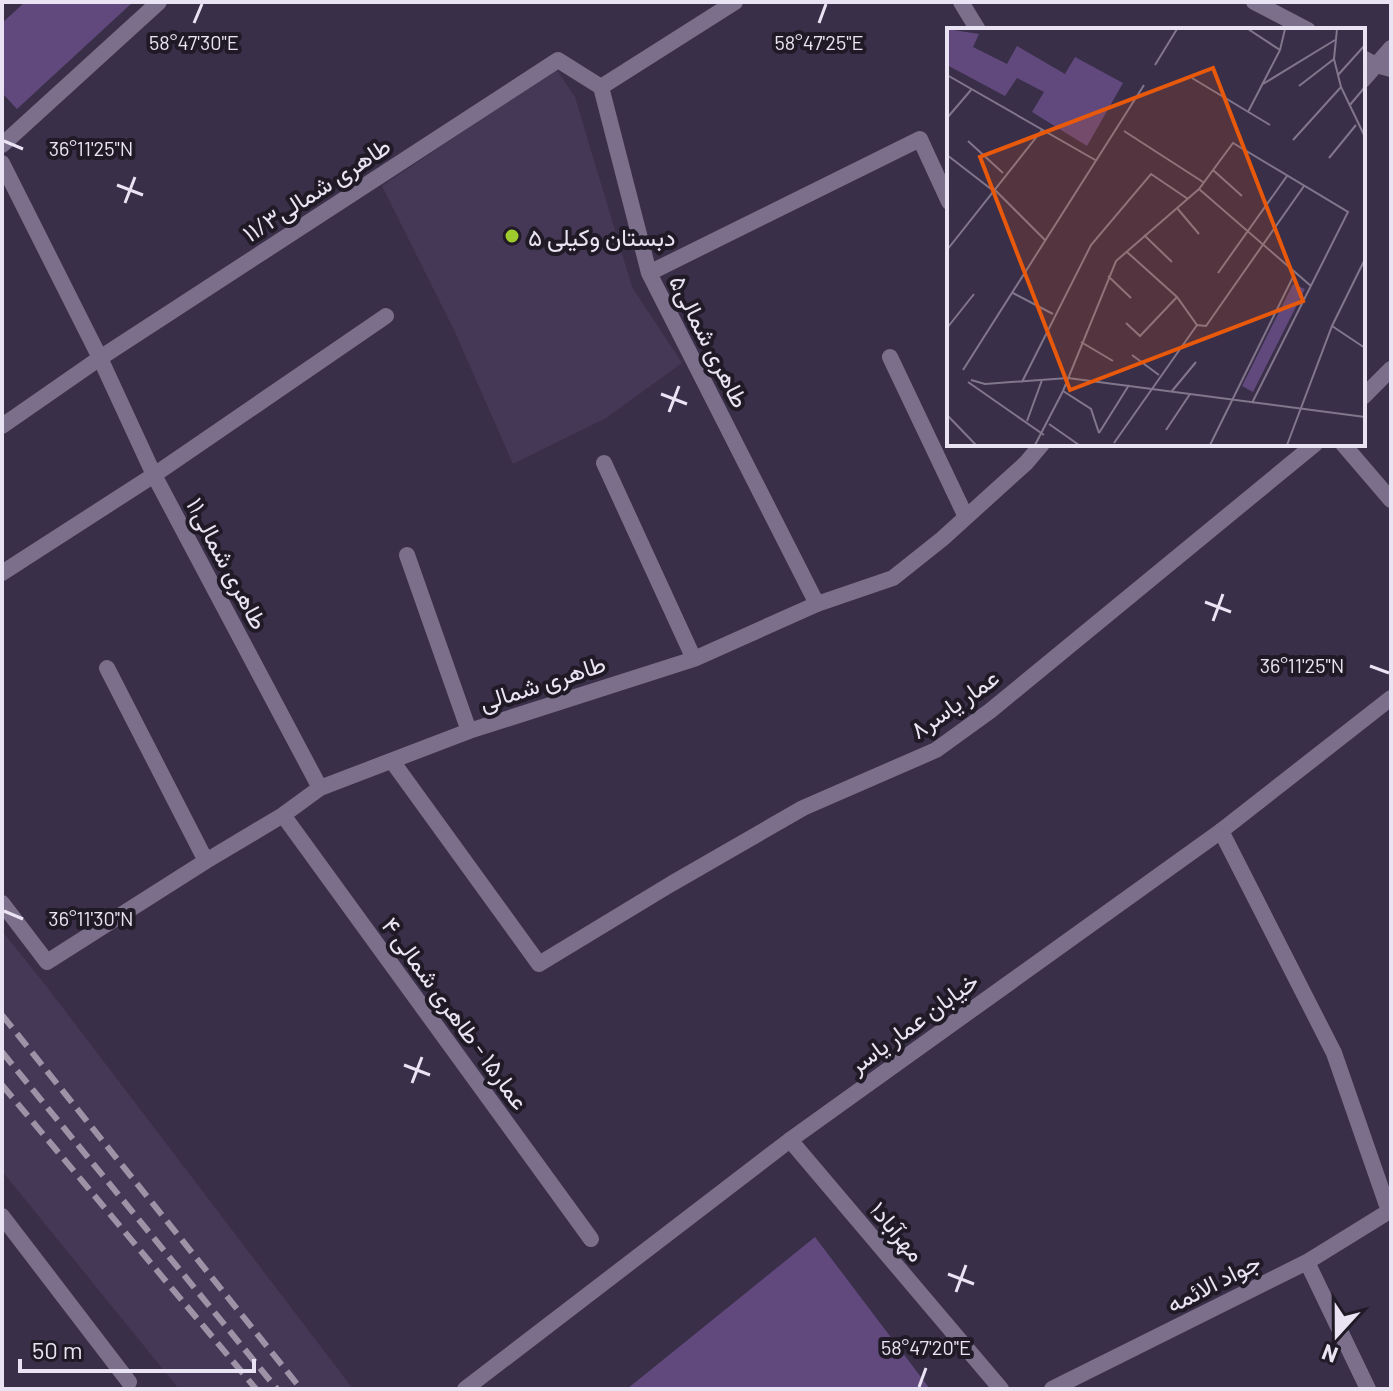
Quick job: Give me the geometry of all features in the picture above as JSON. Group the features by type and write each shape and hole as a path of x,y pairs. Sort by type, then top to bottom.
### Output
{"street":[{"path":"2,145 159,2"},
{"path":"601,87 735,2"},
{"path":"961,2 977,28"},
{"path":"1254,2 1304,28"},
{"path":"1377,64 1391,48"},
{"name":"طاهری شمالی۱۱/۳","path":"2,426 100,358 558,60 601,87"},
{"name":"طاهری شمالی۵","path":"601,87 649,273 817,604"},
{"path":"649,273 920,139 947,198"},
{"name":"طاهری شمالی۱۱","path":"2,163 100,358 154,475 320,788"},
{"path":"2,573 154,475 386,316"},
{"path":"890,357 966,517"},
{"path":"1365,395 1391,369"},
{"name":"طاهری شمالی","path":"2,903 47,962 283,815 320,788 469,731 694,659 817,604 893,578 966,517 1026,463 1040,446"},
{"name":"عمار یاسر۸","path":"392,761 539,964 803,808 936,750 990,711 1313,446"},
{"path":"1345,446 1391,500"},
{"path":"604,463 694,659"},
{"path":"407,555 469,731"},
{"path":"107,668 206,861"},
{"name":"خیابان عمار یاسر","path":"465,1389 790,1140 1221,831 1391,698"},
{"name":"عمار۱۵ - طاهری شمالی ۴","path":"283,815 591,1239"},
{"path":"1221,831 1334,1053 1390,1210"},
{"name":"مهرآباد۱","path":"790,1140 1001,1389"},
{"name":"جواد الائمه","path":"1052,1389 1307,1262 1390,1210"},
{"path":"2,1216 129,1382"},
{"path":"1307,1262 1368,1389"}],"shaded area":[{"path":"25,2 133,2 17,109 2,93 2,23"},
{"name":"دبستان وکیلی ۵","path":"556,69 575,97 632,287 682,363 606,418 513,464 455,332 382,186"},
{"path":"2,931 353,1389 179,1389 2,1171"},
{"path":"815,1237 930,1389 627,1389"}],"railway":[{"path":"2,1015 301,1389"},
{"path":"2,1052 277,1389"},
{"path":"2,1085 256,1389"}],"place":[{"name":"دبستان وکیلی ۵","path":"512,236"}]}
